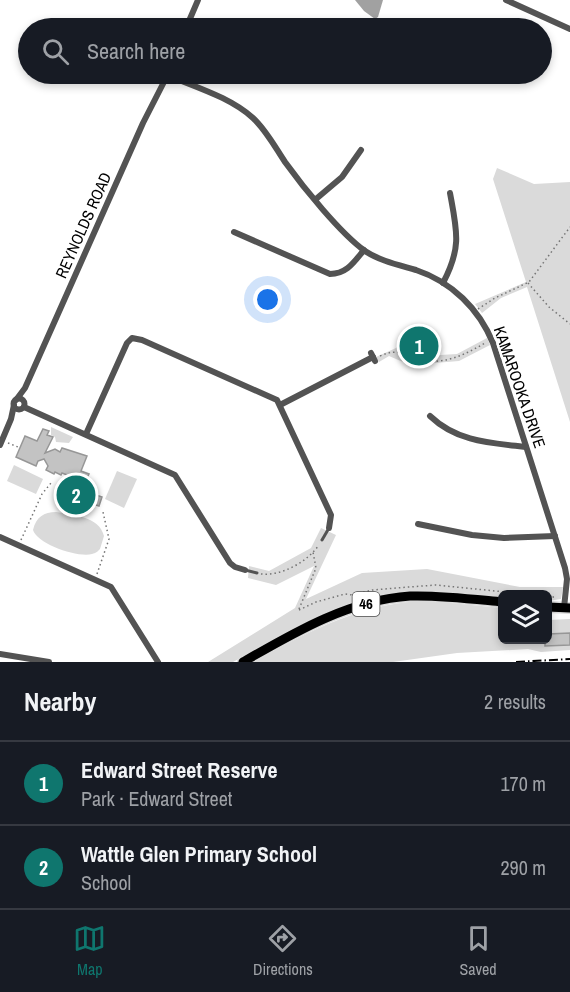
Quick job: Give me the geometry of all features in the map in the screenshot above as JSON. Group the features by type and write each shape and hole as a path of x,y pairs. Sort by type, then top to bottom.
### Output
{"main road":[{"name":"46","path":"243,662 316,622 373,602 426,596 498,602"},
{"path":"552,607 567,608"}],"street":[{"path":"190,18 198,0"},
{"path":"506,0 546,18"},
{"path":"552,21 570,29"},
{"name":"REYNOLDS ROAD","path":"25,388 162,84"},
{"name":"KAMAROOKA DRIVE","path":"189,84 231,103 249,115 263,130 287,165 347,235 364,250 383,260 420,271 443,283 460,295 475,311 493,343 569,580 567,608"},
{"path":"316,199 344,174 361,150"},
{"path":"443,283 452,266 457,245 456,224 450,193"},
{"path":"234,232 330,274 345,271 364,250"},
{"path":"86,434 125,346 129,340 134,338 142,340 275,399 280,405 331,513 332,520 329,528"},
{"path":"280,405 373,357"},
{"path":"0,445 15,403 25,388"},
{"path":"11,419 23,406 25,388"},
{"path":"15,403 21,399 23,406"},
{"path":"23,406 177,476 230,563 245,570"},
{"path":"430,416 444,429 455,434 488,442 526,447"},
{"path":"418,524 472,535 504,538 555,536"},
{"path":"0,537 111,587 158,662"},
{"path":"0,654 49,662"}],"lane":[{"path":"322,540 329,528"},
{"path":"245,570 257,573"}],"path":[{"path":"475,311 505,293 528,283 570,227"},
{"path":"528,283 549,307 570,324"},
{"path":"373,357 393,351 423,360 458,358 485,343"},
{"path":"8,443 18,447"},
{"path":"21,541 42,494 51,483"},
{"path":"97,575 109,539 103,512"},
{"path":"257,573 281,572 313,552 322,540"},
{"path":"299,610 316,568 313,552"},
{"path":"552,597 561,596"}],"shaded area":[{"path":"355,0 383,0 376,18 364,11"},
{"path":"497,168 534,184 570,182 570,422 527,287 501,298 482,313 475,304 526,282 493,179"},
{"path":"419,328 439,344 440,355 457,354 487,338 490,345 459,361 410,365 389,356 379,362 376,357 396,348"},
{"path":"51,427 73,437 69,443 56,442 55,437 51,435"},
{"path":"14,465 43,479 36,494 7,481"},
{"path":"117,471 137,479 124,508 105,499"},
{"path":"75,500 87,504 87,510 77,510 68,506 68,502"},
{"path":"56,512 91,520 97,524 104,536 100,549 92,554 77,554 50,545 36,535 33,530 38,519 44,514"},
{"path":"321,528 336,535 306,599 362,573 427,569 520,587 563,587 561,599 552,600 552,590 498,590 498,597 421,591 368,598 317,616 233,662 208,662 295,608 314,566 276,585 248,578 249,566 269,571 311,548"},
{"path":"430,601 498,608 498,644 552,644 552,620 570,619 570,650 541,652 528,649 457,653 393,662 253,662 295,639 338,620 360,612 406,602"}],"building":[{"path":"43,429 49,431 47,435 53,437 45,453 55,449 60,452 62,448 87,456 81,471 89,474 85,482 62,473 61,475 55,472 54,474 46,470 48,466 44,459 38,461 36,466 16,457 25,436 37,441"},
{"path":"69,486 102,497 99,506 66,495"},
{"path":"570,633 570,645 545,646 545,644 552,644 552,634"}],"railway":[{"path":"516,662 570,659"}],"place":[{"name":"Edward Street Reserve","path":"419,346"},
{"name":"Wattle Glen Primary School","path":"76,495"}]}
